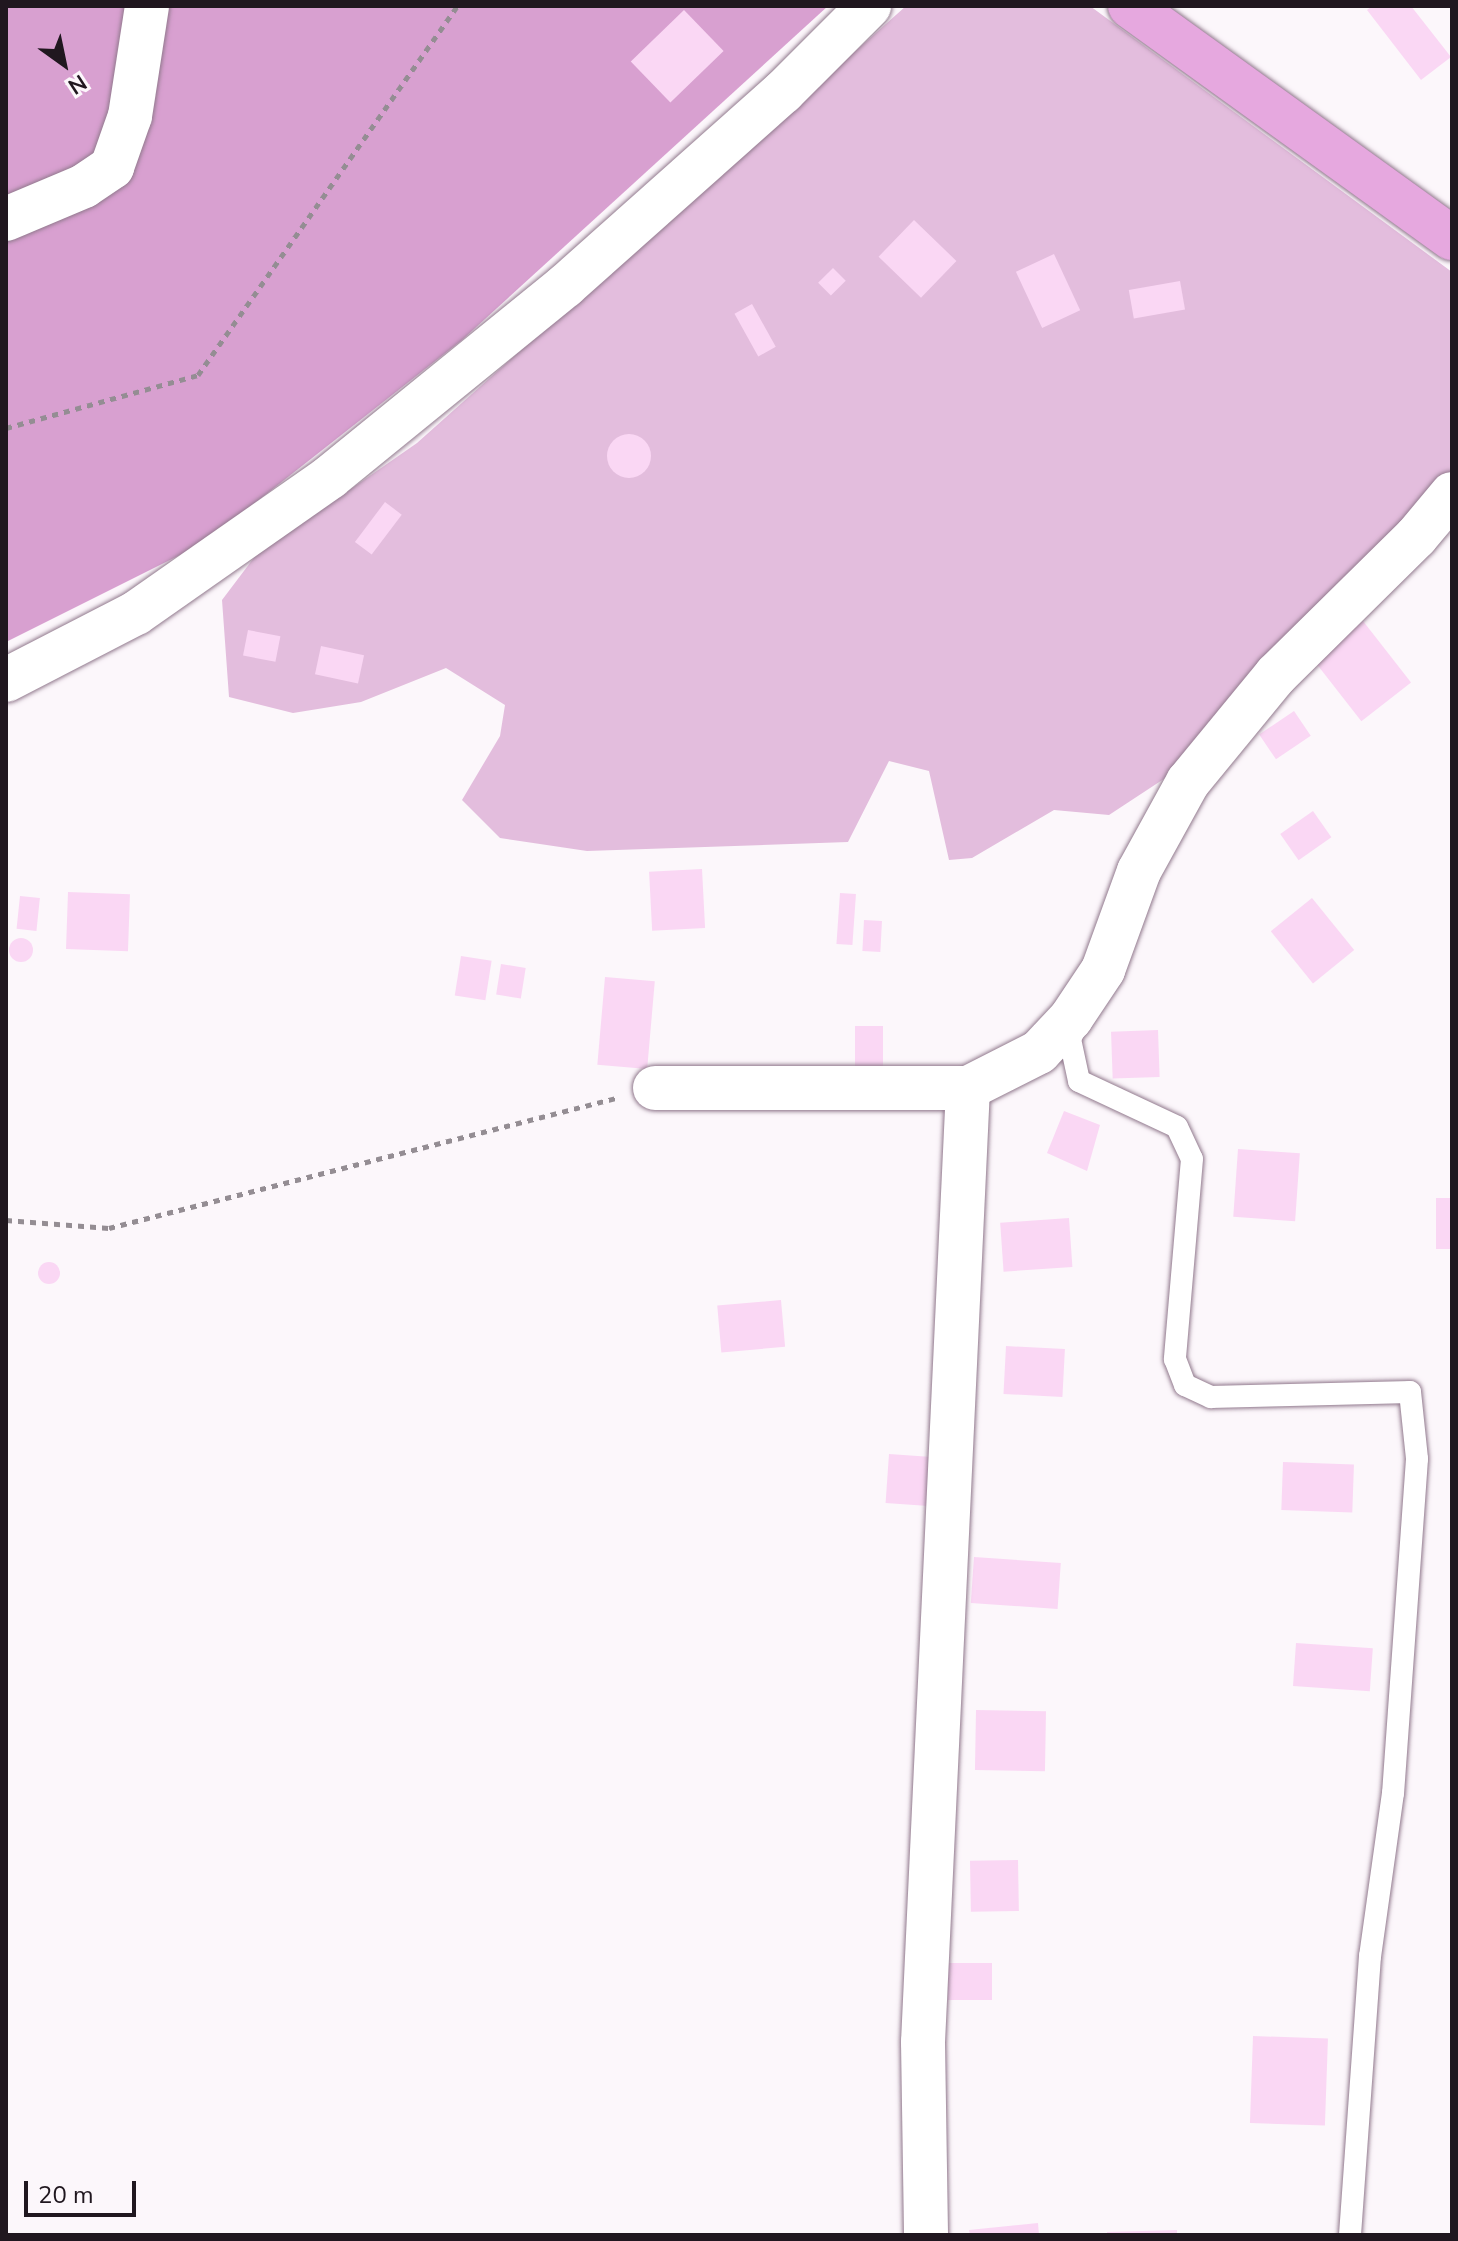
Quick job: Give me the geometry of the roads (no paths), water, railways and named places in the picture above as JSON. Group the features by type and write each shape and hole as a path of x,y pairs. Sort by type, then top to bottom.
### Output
{"main road":[{"path":"1130,6 1452,238"}],"street":[{"path":"6,219 84,186 112,167 130,116 147,6"},
{"path":"6,680 136,613 330,477 565,286 783,92 869,6"},
{"path":"655,1088 968,1088 1039,1052 1071,1018 1103,970 1139,871 1188,782 1276,675 1416,537 1452,494"},
{"path":"926,2235 923,2042 968,1088"}],"lane":[{"path":"1103,970 1070,1039 1079,1081 1177,1127 1192,1159 1175,1359 1185,1385 1211,1397 1410,1392 1417,1459 1393,1793 1370,1956 1350,2235"}]}
